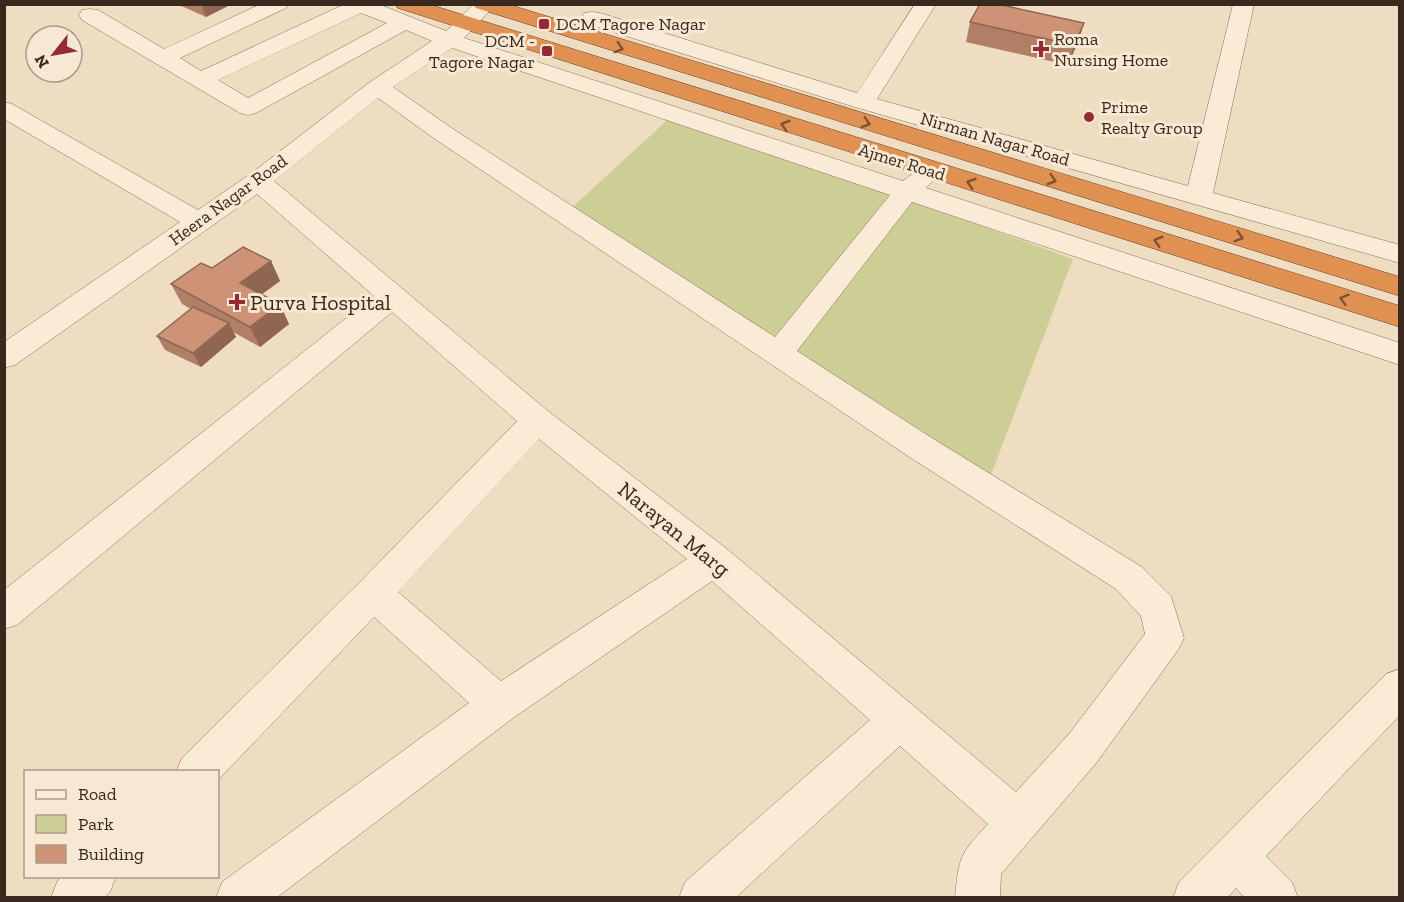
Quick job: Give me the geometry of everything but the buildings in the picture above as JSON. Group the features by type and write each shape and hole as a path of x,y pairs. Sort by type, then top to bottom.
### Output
{"highway":[{"name":"Ajmer Road","path":"485,5 591,19 1400,287"},
{"name":"Ajmer Road","path":"457,32 930,170 1400,317"}],"street":[{"path":"163,58 279,4"},
{"path":"863,102 926,4"},
{"path":"1199,196 1244,4"},
{"path":"200,80 359,5 405,13 906,192 1400,354"},
{"name":"Heera Nagar Road","path":"12,342 199,222 258,181 378,87 457,32 485,5"},
{"path":"90,15 248,108 405,13"},
{"name":"Nirman Nagar Road","path":"591,19 863,102 1400,254"},
{"path":"378,87 444,134 923,449 1129,578 1158,608 1165,638 1083,748 980,865 976,897"},
{"path":"4,109 199,222"},
{"path":"778,354 906,192 930,170"},
{"name":"Narayan Marg","path":"258,181 537,420 714,560 899,722 1018,822"},
{"path":"4,613 393,296"},
{"path":"199,770 373,594 537,420"},
{"path":"238,897 499,705 714,560"},
{"path":"373,594 499,705"},
{"path":"1195,897 1396,696"},
{"path":"701,897 899,722"},
{"path":"1236,856 1276,897"},
{"path":"73,897 92,878"}],"green space":[{"path":"674,114 1073,259 986,488 566,213"}],"place":[{"name":"DCM Tagore Nagar","path":"544,24"},
{"name":"Roma Nursing Home","path":"1041,49"},
{"name":"DCM - Tagore Nagar","path":"547,51"},
{"name":"Prime Realty Group","path":"1089,117"},
{"name":"Purva Hospital","path":"237,302"}]}
